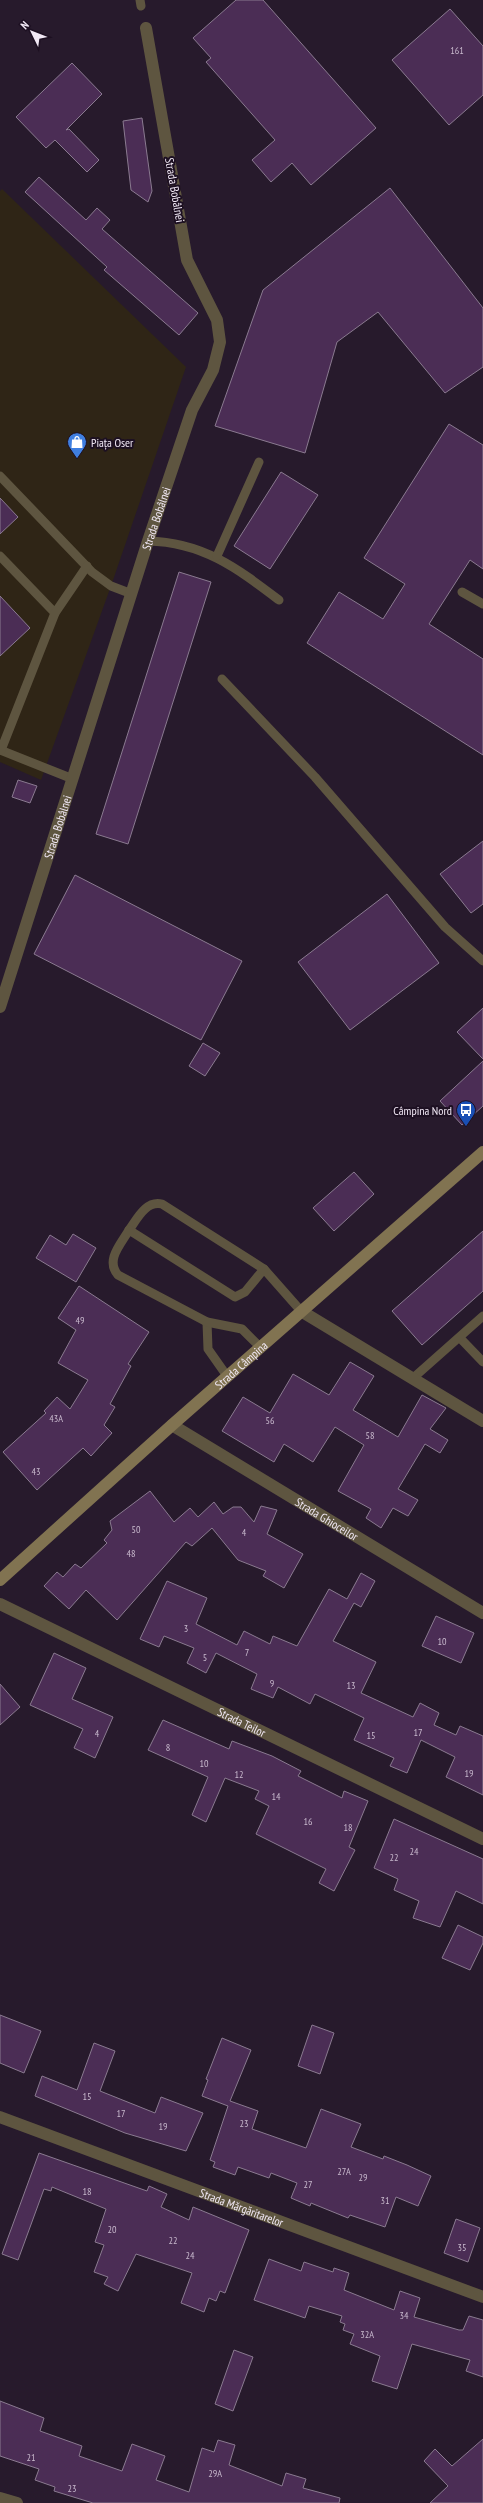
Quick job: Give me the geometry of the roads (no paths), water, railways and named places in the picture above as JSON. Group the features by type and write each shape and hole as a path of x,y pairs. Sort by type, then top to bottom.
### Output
{"main road":[{"name":"Strada Câmpina","path":"0,1580 227,1376 483,1152"}],"street":[{"name":"Strada Bobâlnei","path":"0,1007 148,541 192,410 213,370 220,342 217,320 187,260 146,28"},
{"path":"301,1311 483,1421"},
{"name":"Strada Ghioceilor","path":"172,1425 483,1613"},
{"name":"Strada Teilor","path":"0,1604 483,1839"},
{"name":"Strada Mărgăritarelor","path":"0,2117 483,2297"},
{"path":"0,2498 17,2503"}],"lane":[{"path":"217,556 259,462"},
{"path":"0,476 87,566 111,586 132,594"},
{"path":"148,541 166,541 217,556 279,600"},
{"path":"0,556 55,612"},
{"path":"73,779 0,750 55,612 87,566"},
{"path":"462,592 483,604"},
{"path":"222,679 315,777 446,927 483,961"},
{"path":"260,1347 242,1329 207,1322 125,1279 115,1271 113,1266 114,1254 129,1230 148,1206 153,1203 162,1204 264,1269 301,1311"},
{"path":"129,1230 235,1297 245,1292 264,1269"},
{"path":"412,1379 483,1316"},
{"path":"207,1322 208,1349 227,1376"},
{"path":"460,1338 483,1362"}],"place":[{"name":"Piața Oser","path":"77,459"},
{"name":"Câmpina Nord","path":"466,1127"}]}
